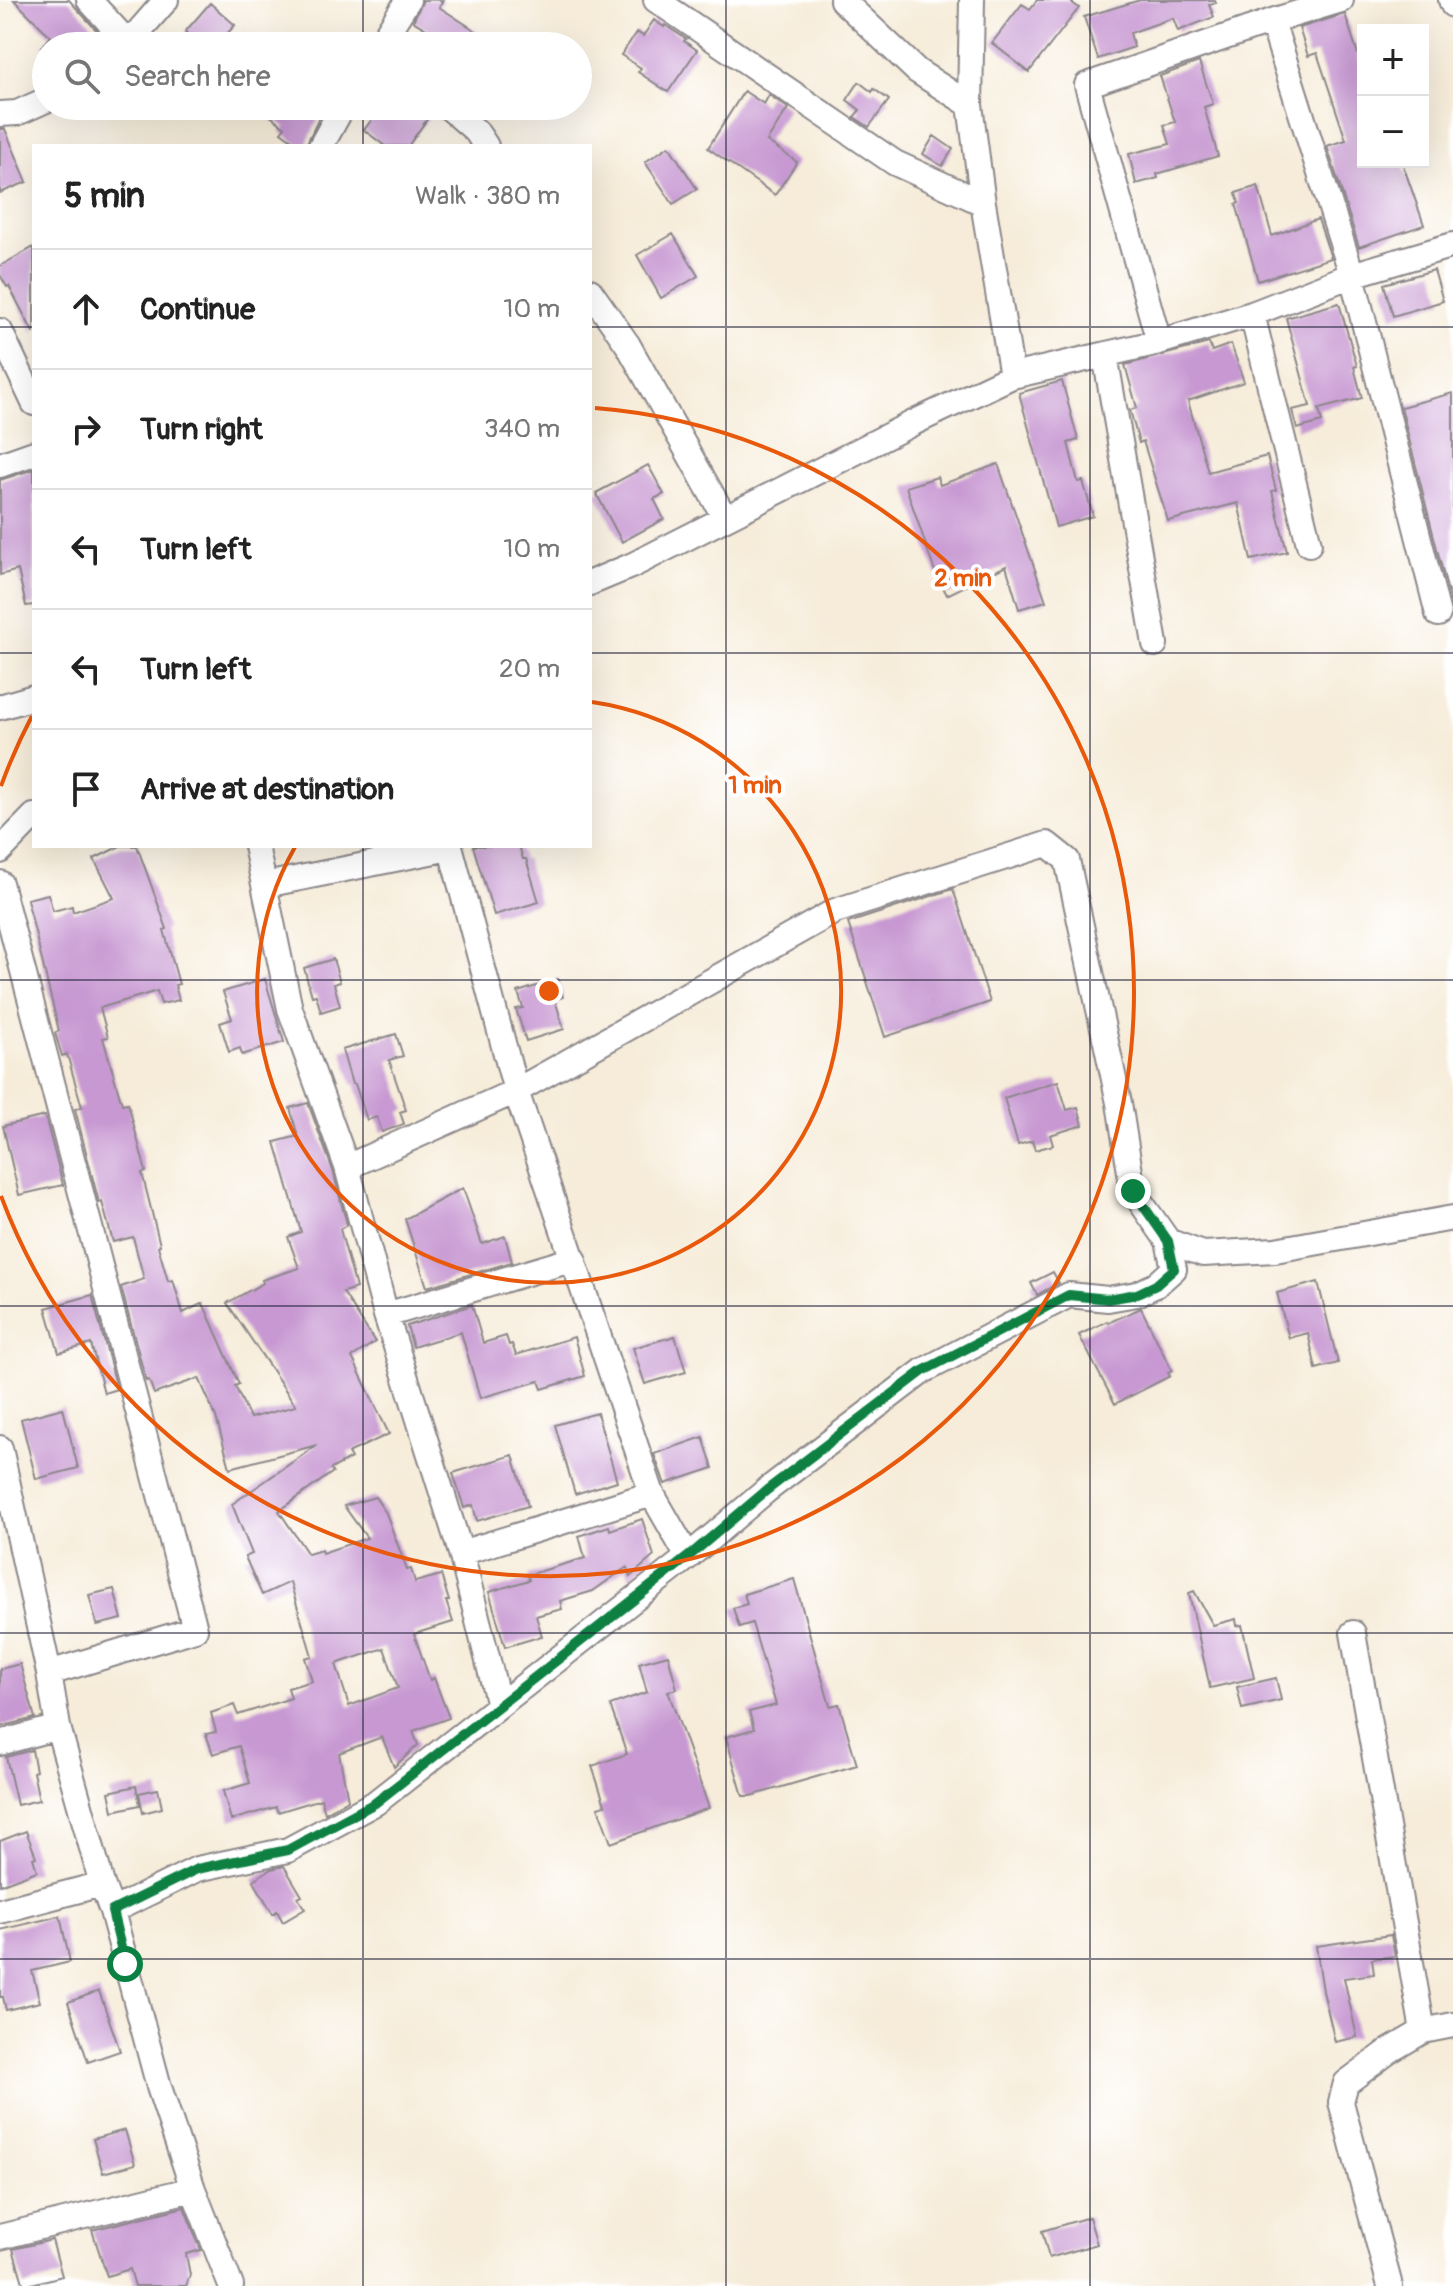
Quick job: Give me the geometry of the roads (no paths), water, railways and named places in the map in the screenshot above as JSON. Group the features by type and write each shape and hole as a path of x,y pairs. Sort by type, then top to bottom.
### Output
{"street":[{"path":"89,0 117,32"},
{"path":"139,32 166,0"},
{"path":"388,32 408,0"},
{"path":"656,0 895,163 983,203"},
{"path":"842,0 917,71 970,105"},
{"path":"972,0 970,105 1012,376"},
{"path":"1159,342 1087,85 1341,0"},
{"path":"1272,21 1352,275 1438,614"},
{"path":"0,114 17,113 32,106"},
{"path":"322,144 335,120"},
{"path":"463,120 485,144"},
{"path":"592,582 633,565 1012,376 1159,342 1252,314 1352,275 1453,245"},
{"path":"592,294 628,345 725,518"},
{"path":"1252,314 1309,544"},
{"path":"0,331 32,399"},
{"path":"1105,355 1155,644"},
{"path":"0,465 32,454"},
{"path":"0,707 32,698"},
{"path":"0,851 32,818"},
{"path":"112,1911 197,1869 288,1850 375,1803 688,1557 767,1490 923,1371 1069,1295 1108,1299 1137,1294 1156,1285 1174,1269 1168,1241 1133,1191 1119,1103 1067,860 1047,844 835,911 516,1091 347,1167"},
{"path":"256,848 290,1009 347,1167 386,1315 461,1553 499,1705"},
{"path":"265,885 445,848"},
{"path":"450,848 516,1091 652,1494 688,1557"},
{"path":"0,883 195,1629 49,1673"},
{"path":"1168,1241 1203,1254 1275,1250 1453,1218"},
{"path":"386,1315 574,1259"},
{"path":"0,1448 58,1727 159,2087 193,2189 231,2286"},
{"path":"461,1553 652,1494"},
{"path":"1353,1633 1423,2031"},
{"path":"0,1743 58,1727"},
{"path":"0,1911 102,1884"},
{"path":"1390,2286 1341,2102 1346,2083 1389,2051 1423,2031 1453,2025"},
{"path":"0,2237 193,2189"}]}
